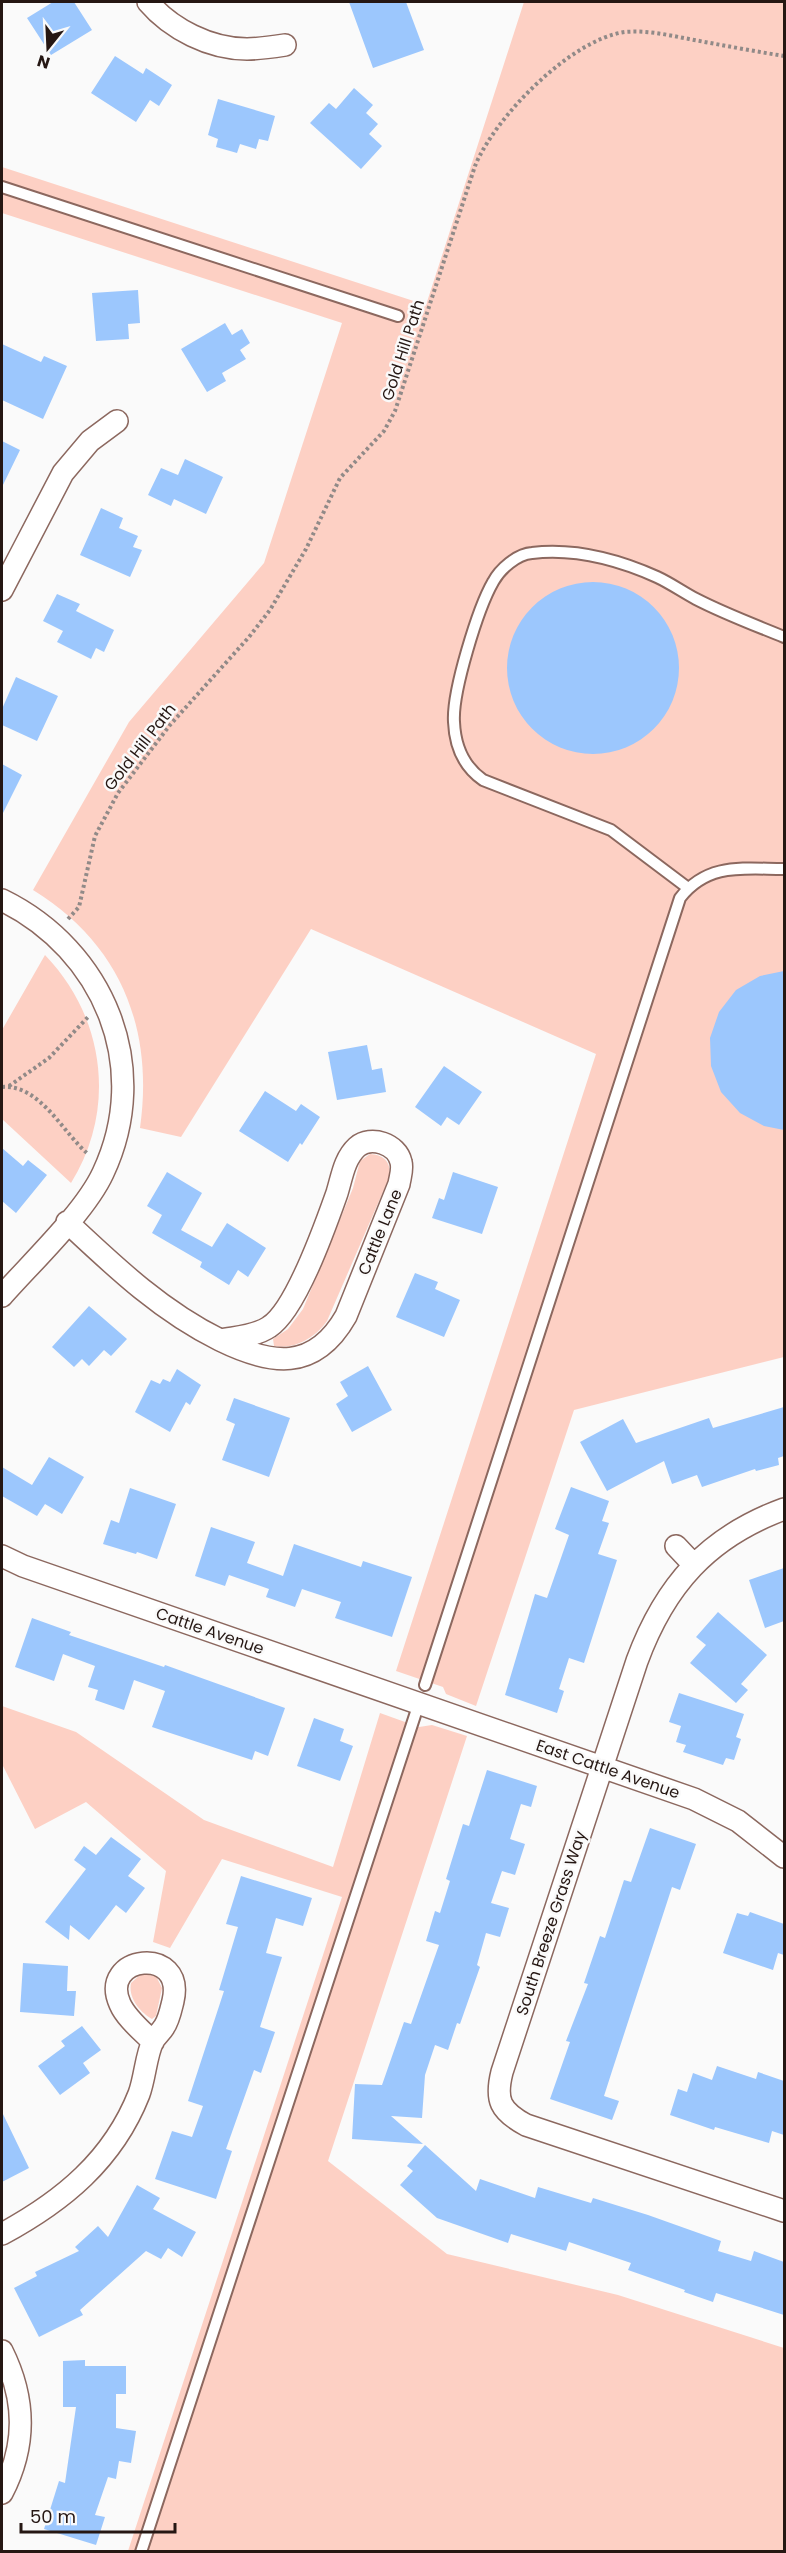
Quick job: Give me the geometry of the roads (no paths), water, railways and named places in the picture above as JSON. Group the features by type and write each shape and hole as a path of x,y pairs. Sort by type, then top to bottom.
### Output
{"street":[{"path":"148,2 182,30 221,46 249,50 285,45"},
{"path":"2,590 63,473 90,441 117,421"},
{"path":"2,900 28,915 62,942 95,984 107,1008 118,1042 122,1066 122,1101 118,1126 103,1174 86,1201 2,1296"},
{"name":"Cattle Lane","path":"67,1222 113,1266 158,1303 190,1325 238,1350 258,1357 285,1359 314,1352 337,1332 346,1316 399,1184 402,1170 395,1151 387,1145 376,1142 364,1142 356,1148 348,1158 333,1203 287,1309 270,1326 260,1332 221,1340"},
{"name":"South Breeze Grass Way","path":"784,1509 745,1526 693,1564 666,1599 645,1637 502,2072 494,2112 509,2115 526,2125 784,2211"},
{"path":"676,1546 693,1564"},
{"name":"Cattle Avenue","path":"2,1556 23,1566 422,1694"},
{"name":"East Cattle Avenue","path":"422,1694 603,1767 724,1812 754,1832 784,1857"},
{"path":"2,2234 64,2196 104,2157 126,2122 140,2092 153,2042"},
{"path":"2,2351 17,2389 22,2419 18,2450 2,2493"}],"lane":[{"path":"2,187 398,316"},
{"path":"688,888 611,830 483,780 471,772 462,759 453,722 456,693 476,626 493,581 508,564 529,553 556,551 589,555 657,577 697,600 784,637"},
{"path":"141,2552 422,1694 675,909 688,888 701,878 730,869 784,869"}]}
